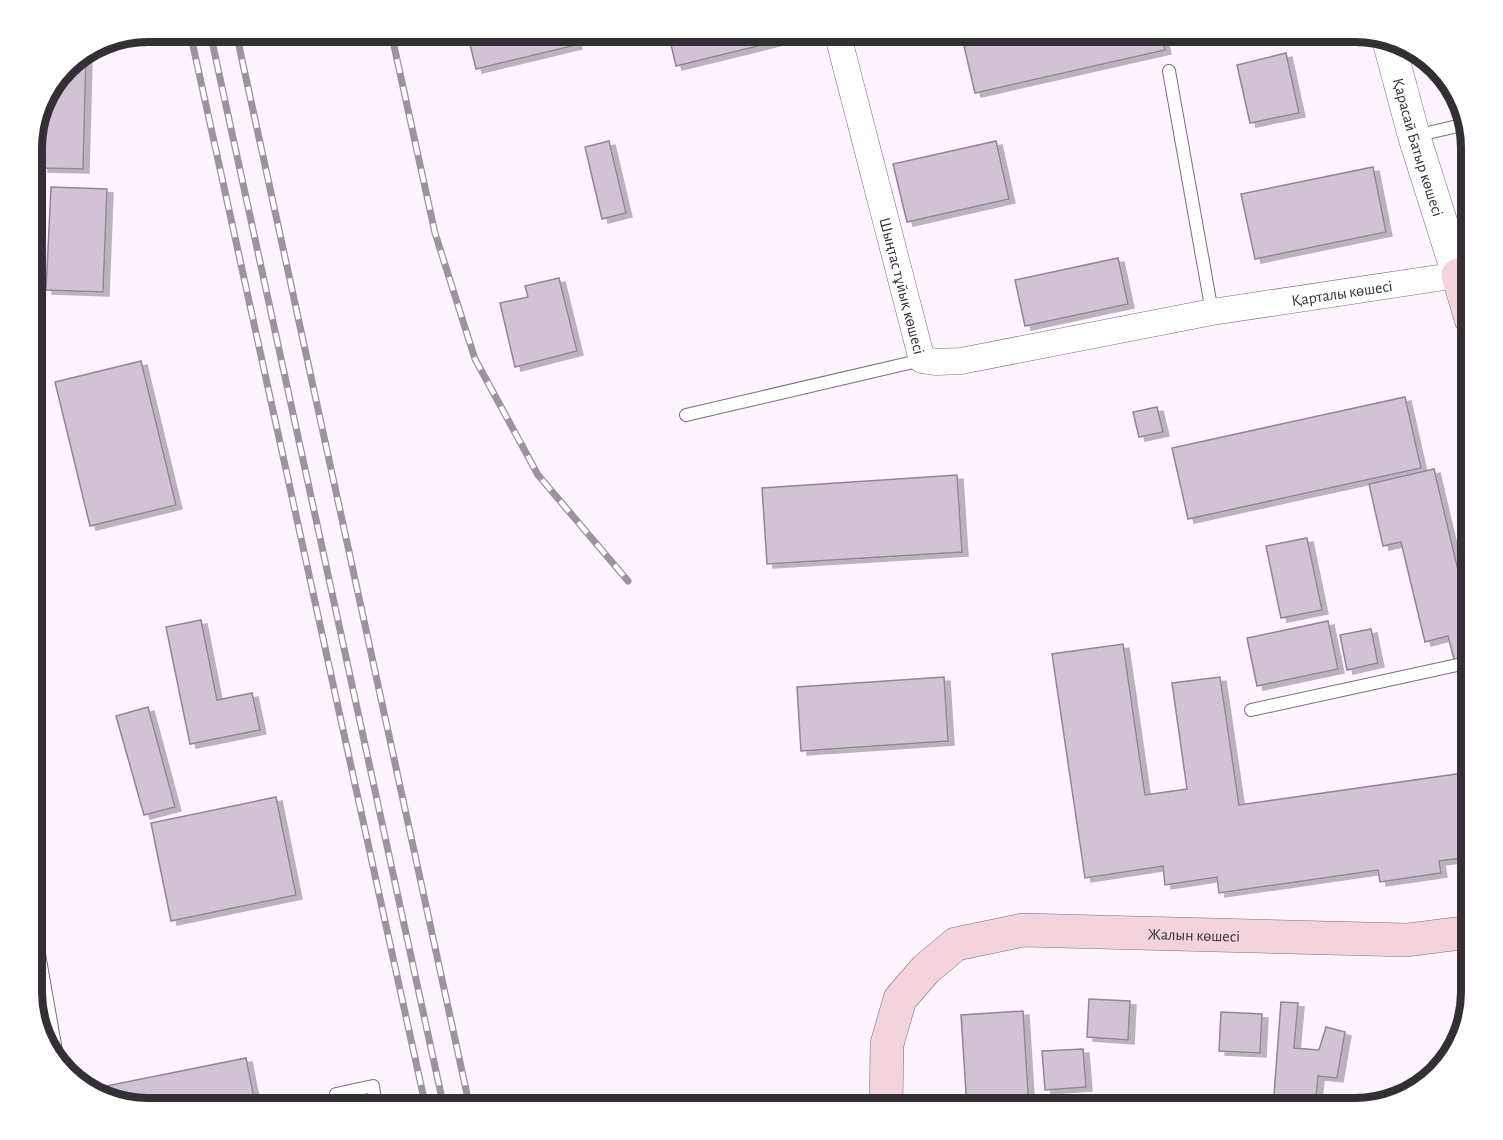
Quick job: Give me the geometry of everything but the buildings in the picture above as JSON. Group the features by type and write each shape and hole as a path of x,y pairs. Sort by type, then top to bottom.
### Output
{"main road":[{"name":"Жалын көшесі","path":"886,1098 887,1044 900,999 926,969 956,944 1023,930 1407,940 1461,933"}],"street":[{"name":"Шыңтас тұйық көшесі","path":"840,42 922,360 961,361 1212,312"},
{"name":"Қарасай Батыр көшесі","path":"1390,48 1414,136 1461,263"},
{"name":"Қарталы көшесі","path":"1212,312 1461,275"}],"lane":[{"path":"1169,71 1212,312"},
{"path":"1414,136 1459,126"},
{"path":"686,415 922,360"},
{"path":"1251,710 1461,664"},
{"path":"42,971 54,1042"},
{"path":"337,1098 336,1094 373,1086 375,1098"}],"railway":[{"path":"192,42 424,1098"},
{"path":"212,42 442,1098"},
{"path":"238,42 468,1098"},
{"path":"393,42 435,233 475,359 538,475 628,581"}]}
